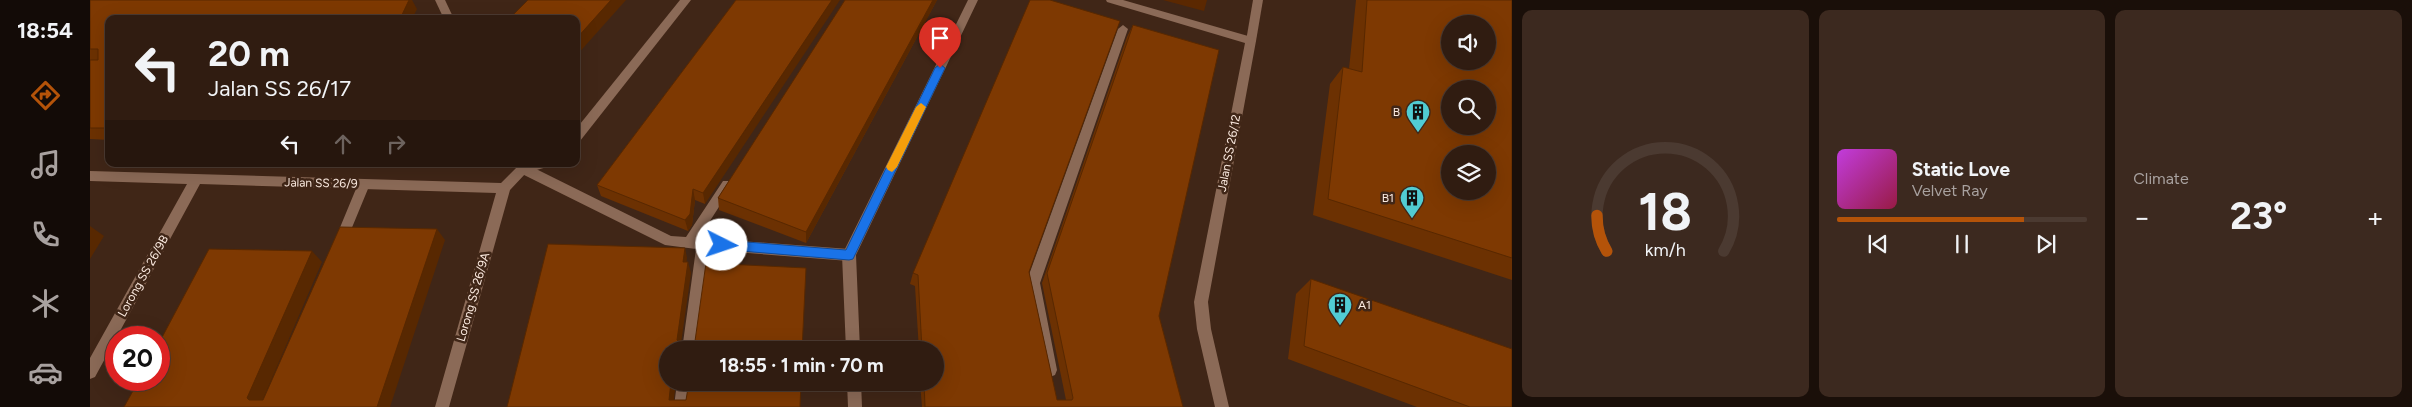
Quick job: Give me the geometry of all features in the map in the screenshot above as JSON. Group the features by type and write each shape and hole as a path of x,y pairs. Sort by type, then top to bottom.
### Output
{"street":[{"path":"440,0 447,15"},
{"path":"580,133 686,0"},
{"path":"853,341 849,255 973,0"},
{"path":"1111,0 1251,41"},
{"name":"Jalan SS 26/12","path":"1222,407 1204,329 1200,302 1258,0"},
{"path":"1052,378 1033,283 1123,29"},
{"path":"504,188 521,167 670,241 849,255"},
{"name":"Jalan SS 26/9","path":"90,176 195,181 504,188"},
{"path":"689,243 731,178"},
{"name":"Lorong SS 26/9B","path":"90,372 195,181"},
{"path":"334,255 364,184"},
{"name":"Lorong SS 26/9A","path":"442,407 504,188"},
{"path":"690,341 704,244"},
{"path":"681,407 683,391"},
{"path":"854,391 855,407"}],"shaded area":[{"path":"1163,0 1207,0 1204,11"}],"building":[{"path":"90,0 409,0 402,15 105,15 105,128 90,128 90,60 98,60 98,49 90,49"},
{"path":"528,0 611,0 580,35 580,15 513,15"},
{"path":"736,0 832,0 703,193 693,189 690,214 685,220 597,185"},
{"path":"845,0 933,0 806,232 718,198"},
{"path":"1030,0 1050,0 1120,21 1029,272 1057,400 1072,400 1047,273 1133,25 1219,50 1159,316 1183,407 925,407 924,391 944,391 944,341 922,341 918,275 913,273"},
{"path":"1367,0 1512,0 1512,258 1328,199 1343,67 1362,72"},
{"path":"340,227 437,229 377,407 124,407 133,391 170,391 170,326 168,326 209,249 312,251 247,398 249,400 263,400"},
{"path":"548,244 685,248 683,262 688,262 678,341 659,341 659,391 670,391 669,400 686,400 688,391 801,391 800,407 507,407"},
{"path":"706,263 806,268 802,341 695,341"},
{"name":"A1","path":"1311,279 1512,349 1512,407 1470,407 1304,346"}],"slow traffic":[{"path":"892,167 921,107"}],"place":[{"name":"B","path":"1418,133"},
{"name":"B1","path":"1412,219"},
{"name":"A1","path":"1340,326"}],"route":[{"path":"722,245 849,255 940,68"}]}
